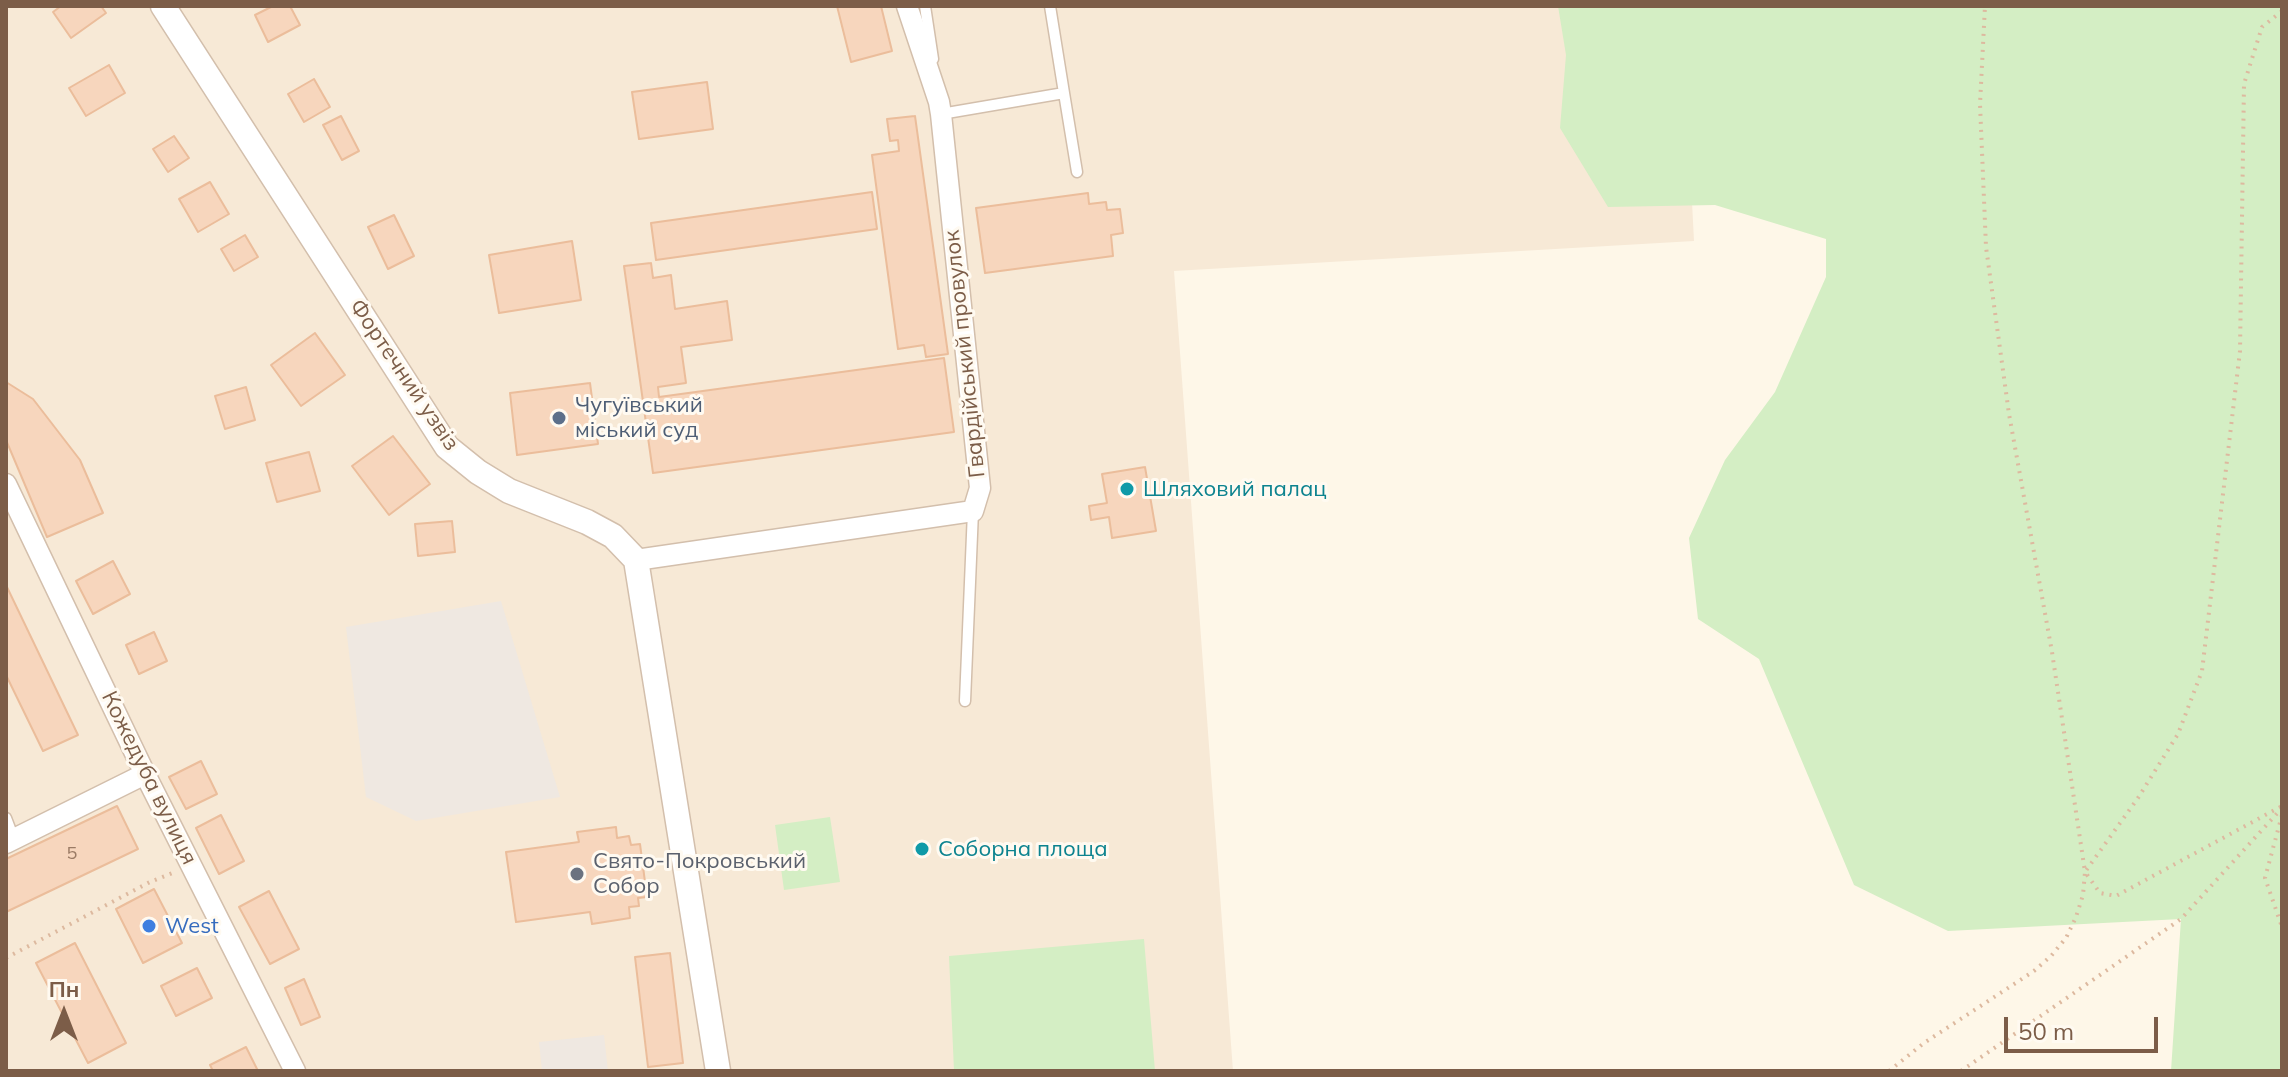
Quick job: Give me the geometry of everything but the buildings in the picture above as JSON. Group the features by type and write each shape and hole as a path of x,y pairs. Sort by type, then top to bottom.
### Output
{"street":[{"name":"Фортечний узвіз","path":"163,6 447,447 478,472 509,491 587,522 613,536 636,560"},
{"name":"Гвардійський провулок","path":"636,560 973,511 980,488 940,108 907,6"},
{"name":"Кожедуба вулиця","path":"6,484 145,774 295,1071"},
{"path":"636,560 718,1071"},
{"path":"10,841 145,774"}],"lane":[{"path":"925,6 940,108 1064,93"},
{"path":"1050,6 1077,172"},
{"path":"965,701 973,511"},
{"path":"6,818 10,841"}],"path":[{"path":"1889,1071 1924,1043 2034,971 2051,956 2066,938 2083,895 2085,872 2052,652 2009,414 1986,247 1980,104 1985,6"},
{"path":"2085,872 2138,798 2178,734 2202,671 2240,351 2244,84 2262,27 2282,11"},
{"path":"2085,872 2100,893 2116,896 2282,807"},
{"path":"1961,1071 2181,919 2282,807"},
{"path":"2282,815 2265,878 2282,927"},
{"path":"6,958 150,882 192,866"}],"shaded area":[{"path":"6,6 1682,6 1694,241 1174,271 1233,1071 6,1071"},
{"path":"501,601 560,797 416,821 366,797 346,627"},
{"path":"604,1035 608,1071 542,1071 539,1042"}],"green space":[{"path":"1558,6 2282,6 2282,1071 2171,1071 2181,919 1948,931 1854,885 1759,659 1698,619 1689,538 1725,460 1775,392 1826,277 1826,239 1715,205 1608,207 1560,128 1566,55"},
{"path":"830,817 840,882 784,890 775,825"},
{"path":"1144,939 1155,1071 954,1071 949,956"}],"place":[{"name":"Чугуївський міський суд","path":"559,418"},
{"name":"Шляховий палац","path":"1127,489"},
{"name":"Соборна площа","path":"922,849"},
{"name":"Свято-Покровський Собор","path":"577,874"},
{"name":"West","path":"149,926"}]}
